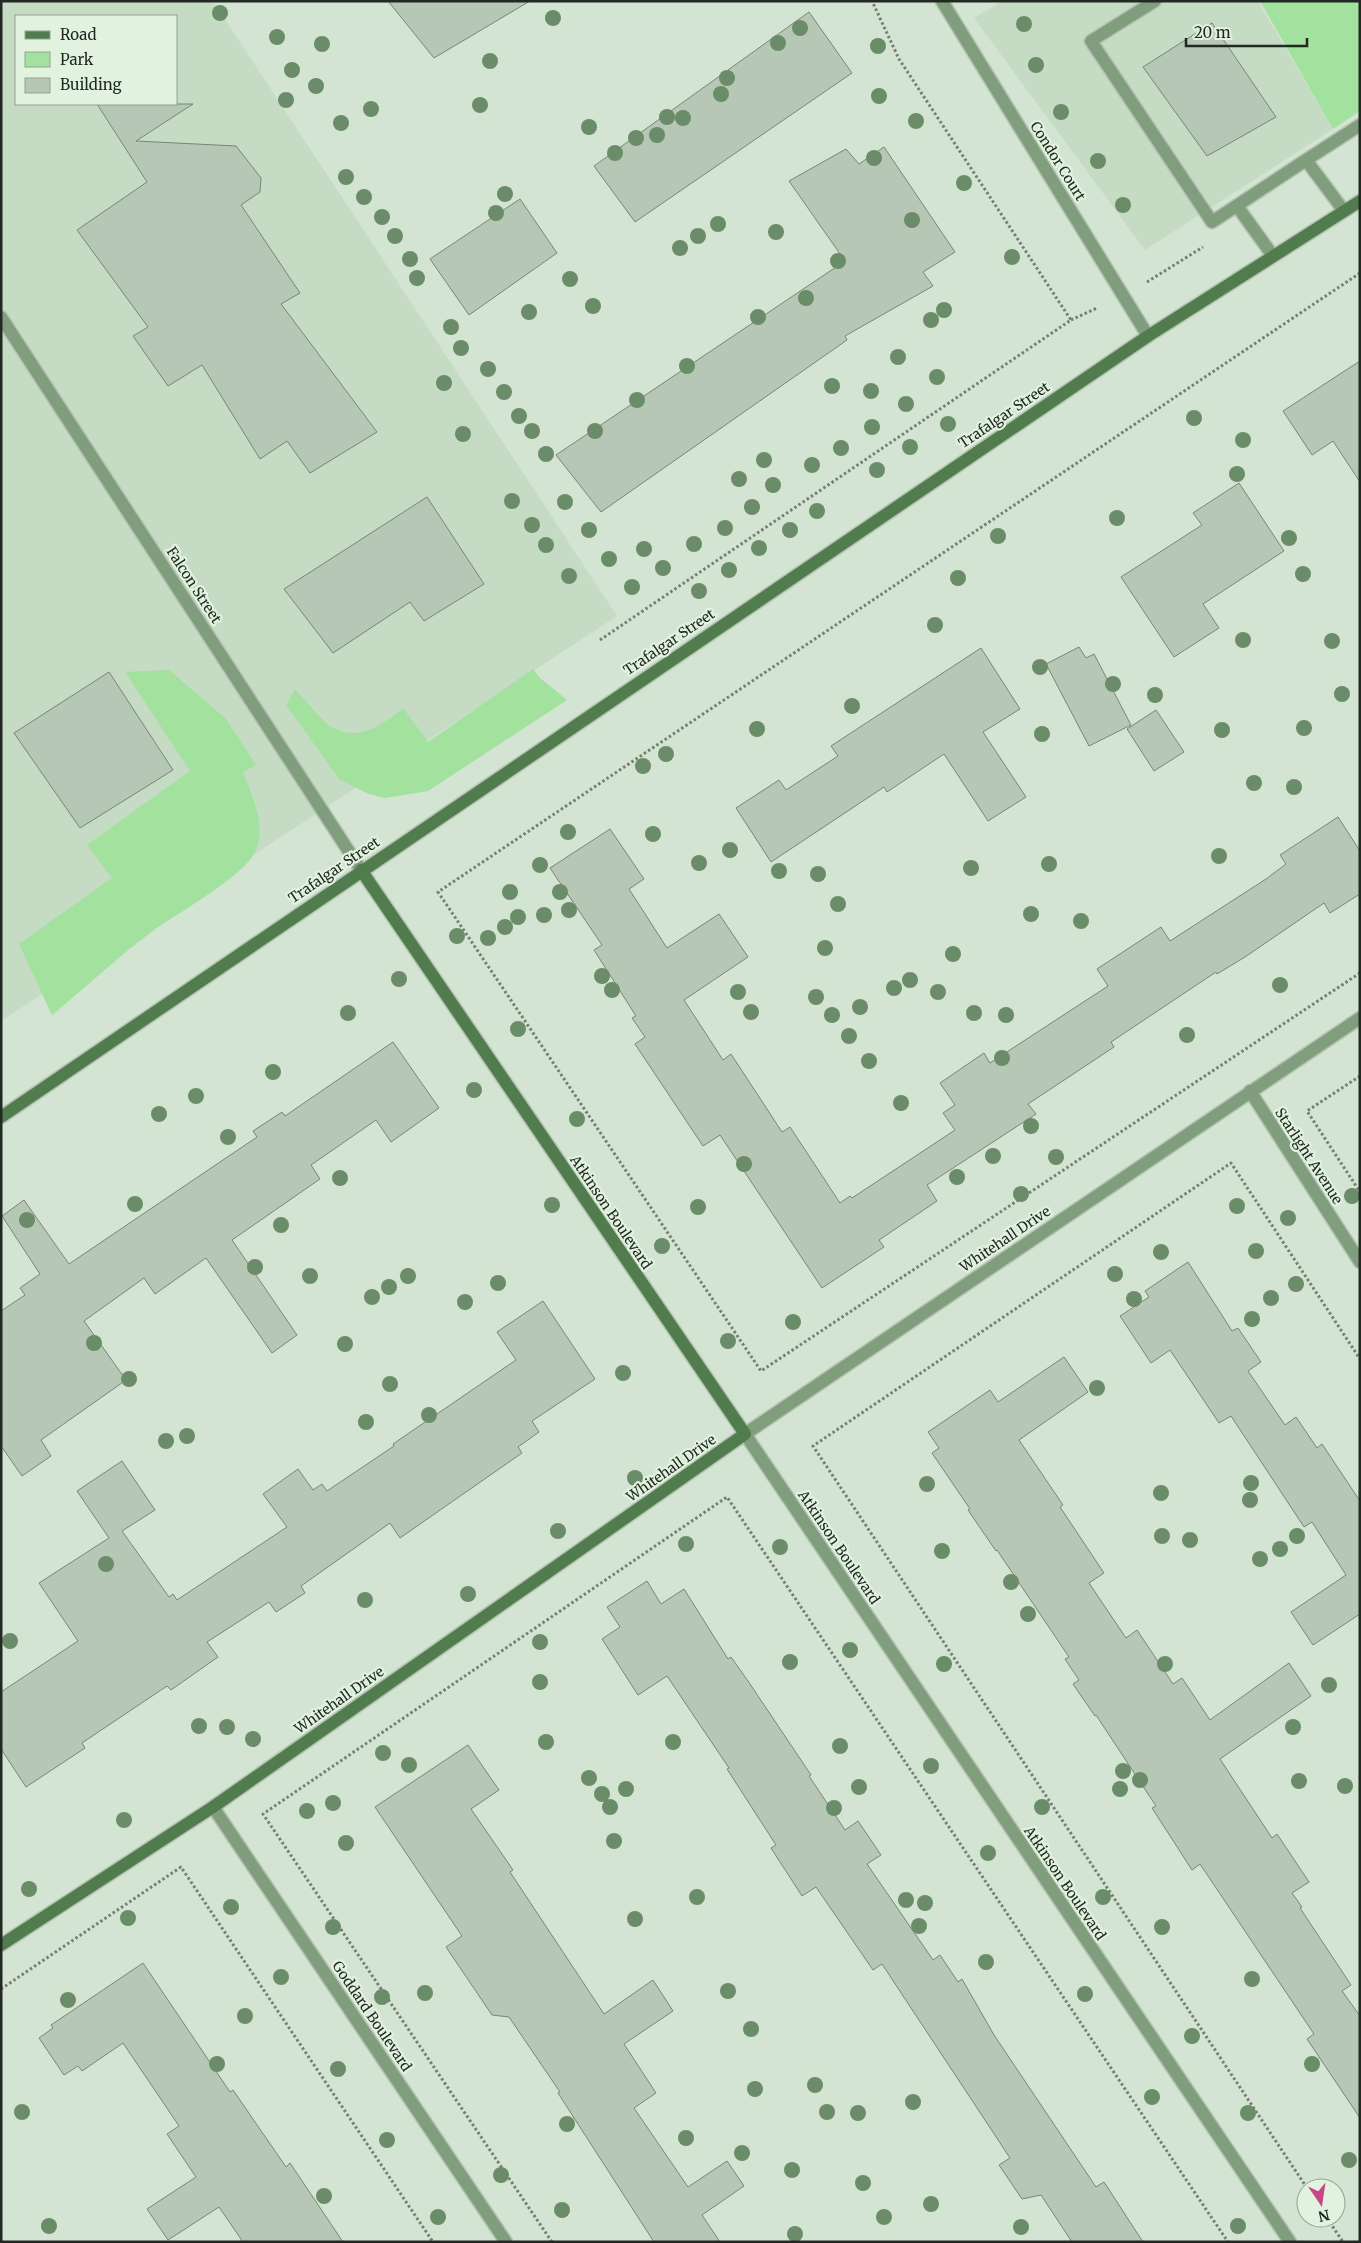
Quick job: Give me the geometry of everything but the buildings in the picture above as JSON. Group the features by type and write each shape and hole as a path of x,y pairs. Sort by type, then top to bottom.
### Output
{"main road":[{"name":"Trafalgar Street","path":"1,1117 361,870 1148,336 1360,201"},
{"name":"Atkinson Boulevard","path":"361,870 745,1434"},
{"name":"Whitehall Drive","path":"1,1945 213,1807 745,1434"}],"street":[{"name":"Condor Court","path":"942,1 1148,336"},
{"path":"1155,1 1091,41 1212,222 1360,125"},
{"path":"1306,160 1344,211"},
{"path":"1237,206 1273,256"},
{"name":"Falcon Street","path":"1,317 361,870"},
{"name":"Whitehall Drive","path":"745,1434 1360,1018"},
{"name":"Starlight Avenue","path":"1250,1091 1360,1262"},
{"name":"Atkinson Boulevard","path":"745,1434 1290,2242"},
{"name":"Goddard Boulevard","path":"213,1807 506,2242"}],"path":[{"path":"600,640 1071,320 899,59 872,1"},
{"path":"1360,273 438,892 761,1371 1360,973"},
{"path":"1360,1076 1307,1110 1360,1192"},
{"path":"1300,2178 813,1446 1231,1163 1360,1359"},
{"path":"552,2242 263,1814 727,1497 1228,2242"},
{"path":"1,1989 180,1867 434,2242"},
{"path":"1334,2228 1343,2242"}],"shaded area":[{"path":"1,1 213,1 617,616 1,1021"},
{"path":"1002,1 1258,1 1333,129 1145,250 974,18"}],"green space":[{"path":"1260,1 1360,1 1360,111 1333,129"},
{"path":"533,669 540,678 567,700 428,791 385,798 369,794 340,780 286,705 295,689 329,725 343,732 353,733 362,732 379,725 403,708 428,742"},
{"path":"169,670 225,718 256,765 243,772 259,821 258,842 255,852 248,862 225,883 154,930 52,1015 19,944 112,878 87,845 190,771 125,672"}]}
